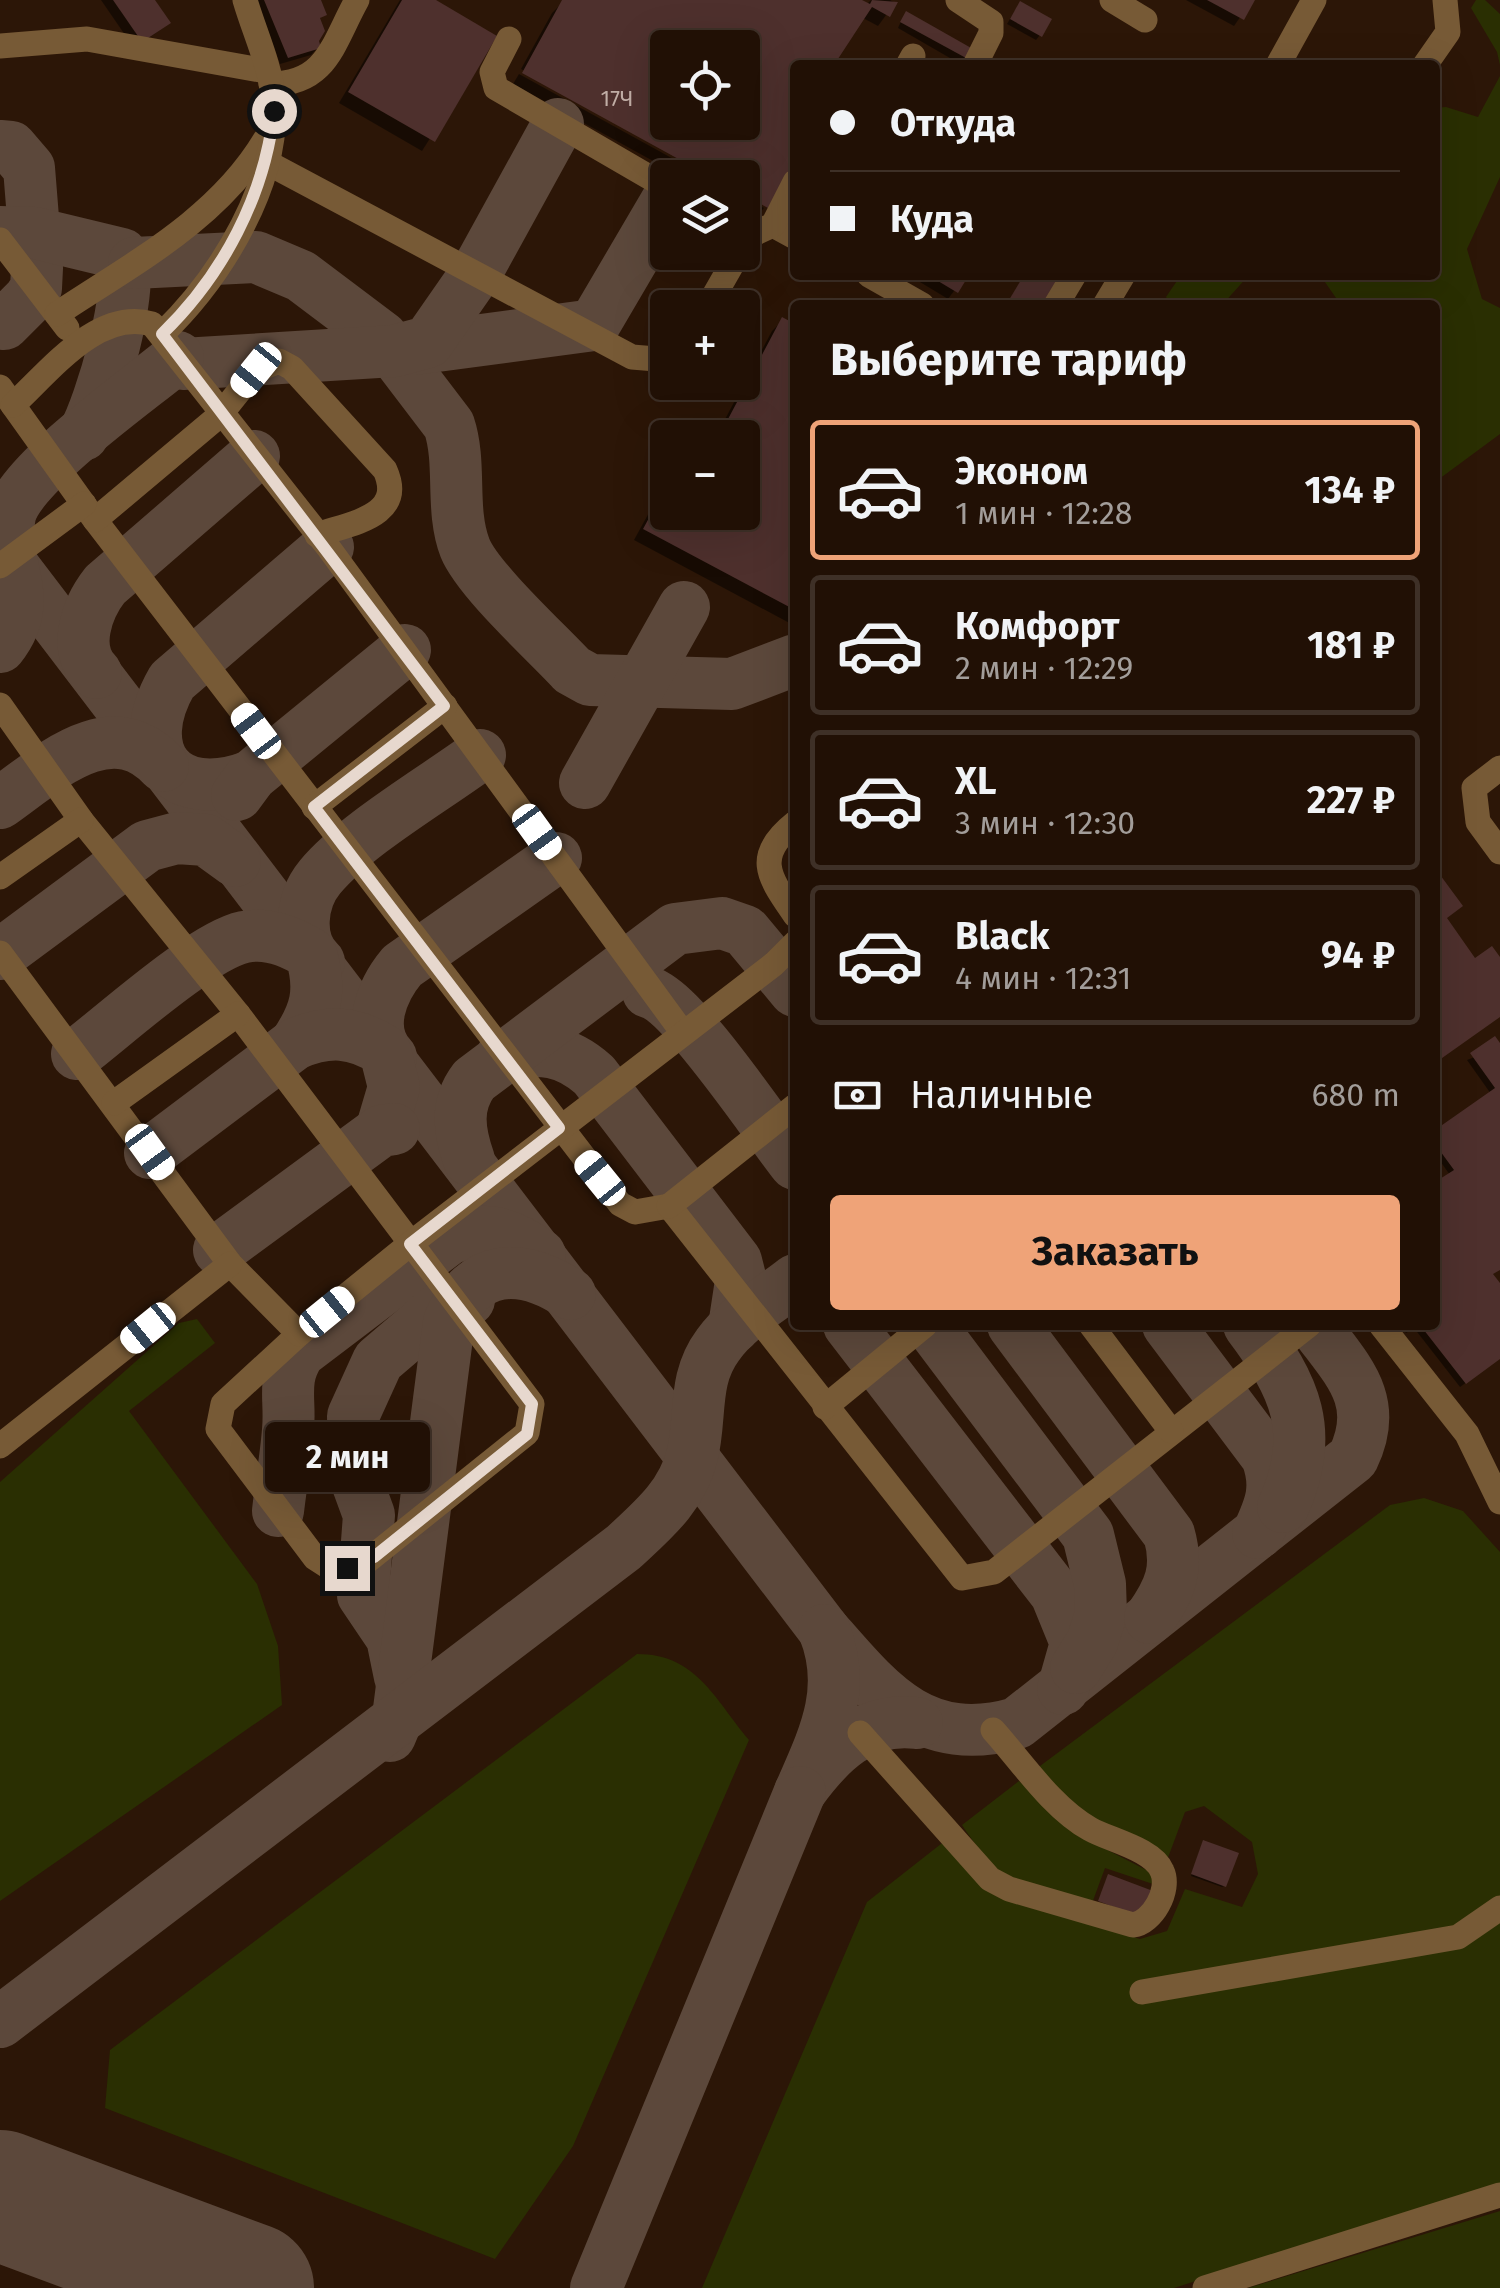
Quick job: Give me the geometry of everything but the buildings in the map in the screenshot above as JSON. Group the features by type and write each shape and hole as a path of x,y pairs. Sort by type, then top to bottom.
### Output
{"street":[{"path":"162,334 186,310 221,259 268,162 272,129 268,78 246,0"},
{"path":"0,46 87,39 295,84 316,72 357,0"},
{"path":"958,0 991,22 991,32 977,60"},
{"path":"1112,0 1145,20"},
{"path":"1281,60 1314,0"},
{"path":"1428,60 1448,32 1445,0"},
{"path":"510,40 492,72 496,88 650,178"},
{"path":"57,314 178,234 234,186 272,129"},
{"path":"268,162 632,357 650,358"},
{"path":"760,234 790,189"},
{"path":"0,240 79,344"},
{"path":"877,280 913,300"},
{"path":"683,1033 444,706 162,334 135,319 119,321 79,344 7,396 90,512 620,1204 635,1212 669,1206 790,1110"},
{"path":"0,566 90,512 220,415 256,370 279,360 292,368 385,470 392,484 390,500 380,513 316,535"},
{"path":"0,705 81,820 238,1014 410,1244 532,1404 532,1419 516,1446 361,1566 329,1567 315,1558 218,1429 223,1404 300,1334 410,1244 790,948"},
{"path":"314,807 444,706"},
{"path":"1500,768 1474,788 1478,822 1500,852"},
{"path":"0,876 81,820"},
{"path":"790,827 782,833 767,864 770,879 790,909"},
{"path":"0,953 230,1264 300,1334"},
{"path":"114,1103 238,1014"},
{"path":"669,1206 962,1578 994,1572 1302,1330"},
{"path":"0,1446 230,1264"},
{"path":"825,1407 919,1330"},
{"path":"1094,1330 1171,1431"},
{"path":"1385,1330 1467,1434 1500,1502"},
{"path":"860,1732 990,1879 1009,1890 1134,1925 1144,1924 1152,1917 1164,1884 1163,1872 1154,1860 1086,1828 992,1730"},
{"path":"1142,1992 1458,1937 1500,1908"},
{"path":"1206,2288 1500,2194"}],"green space":[{"path":"1476,0 1485,0 1500,14 1500,65 1497,52 1471,8"},
{"path":"1500,76 1500,177 1467,249 1482,299 1500,308 1500,434 1440,478 1440,300 1338,300 1324,280 1440,280 1440,108 1478,117"},
{"path":"1178,280 1244,280 1226,300 1166,297"},
{"path":"197,1319 215,1343 129,1411 257,1584 278,1646 282,1705 0,1901 0,1482 179,1323"},
{"path":"1424,1498 1463,1511 1500,1552 1500,2183 1174,2288 702,2288 867,1902 946,1840 1001,1895 1140,1939 1167,1931 1185,1889 1242,1907 1258,1874 1252,1842 1204,1806 1185,1812 1166,1863 1091,1825 1036,1769 1390,1505"},
{"path":"637,1654 657,1656 689,1670 714,1694 749,1740 573,2146 495,2259 105,2108 110,2050"},
{"path":"1019,1781 1084,1838 1156,1875 1162,1887 1105,1868 1091,1906 1030,1888 1003,1874 962,1825"},
{"path":"1500,2211 1500,2288 1248,2288"}],"taxiway":[{"path":"183,364 394,351 428,342 476,273 558,124"},
{"path":"0,146 11,147 29,168 37,268 36,288 4,324"},
{"path":"414,349 594,325 650,230"},
{"path":"0,232 35,233 122,254 125,270 120,318 107,373 83,435"},
{"path":"134,263 256,257 301,276 382,337 449,425 461,533 472,561 572,670 590,680 732,684 790,662"},
{"path":"0,647 17,613 8,533 10,515 19,497 58,455 178,357"},
{"path":"96,673 85,652 85,629 105,585 254,456"},
{"path":"251,776 200,784 180,778 166,766 158,750 160,707 172,681 328,547"},
{"path":"0,549 824,1630 885,1695 906,1711 955,1729 1017,1723 1353,1458 1361,1437 1362,1402 1348,1372 1318,1330"},
{"path":"585,783 684,607"},
{"path":"237,795 251,776 405,650"},
{"path":"0,803 58,762 101,744 122,743 143,750 163,766"},
{"path":"319,962 307,943 304,920 309,897 320,877 374,828 480,755"},
{"path":"1,954 147,846 177,838 206,840 235,861"},
{"path":"391,1057 379,1035 379,1010 402,966 556,858"},
{"path":"469,1160 461,1109 474,1080 675,929 722,923 745,931 790,985"},
{"path":"77,1054 206,955 226,943 253,936 279,939 311,954 315,1001 295,1044"},
{"path":"648,992 664,1001 703,1042 790,1157"},
{"path":"150,1153 295,1044 319,1036 352,1036 385,1051 394,1087 381,1131"},
{"path":"503,1054 552,1052 573,1060 594,1075 736,1261 741,1281 734,1327"},
{"path":"219,1250 381,1131 394,1129"},
{"path":"278,1511 288,1430 289,1381 300,1352 449,1239 474,1232 496,1233 540,1255"},
{"path":"390,1736 398,1717 449,1322 471,1288 500,1274 534,1277 570,1294"},
{"path":"0,2022 635,1537 665,1506 687,1470 695,1441 701,1385 710,1358 744,1318 790,1284"},
{"path":"400,1677 392,1638 363,1595 369,1515 354,1474 353,1416 378,1361 440,1308 469,1300"},
{"path":"853,1330 1056,1594 1076,1643 1063,1689"},
{"path":"934,1330 1088,1535 1100,1584 1101,1614 1092,1642 1076,1668"},
{"path":"1017,1330 1169,1534 1171,1578 1150,1618"},
{"path":"1172,1330 1267,1457 1271,1496 1258,1533"},
{"path":"1253,1330 1278,1369 1296,1411 1298,1455 1283,1507"},
{"path":"824,1630 831,1652 833,1693 824,1732 800,1792 835,1751 864,1731 898,1722 917,1723"},
{"path":"596,2288 800,1792"},
{"path":"0,2186 15,2201"}],"runway":[{"path":"0,2195 249,2288"}],"route":[{"path":"274,111 268,162 254,198 221,259 186,310 162,334 220,415 328,548 444,706 314,807 559,1128 410,1244 532,1404 527,1434 374,1557 361,1566 347,1568"}]}
